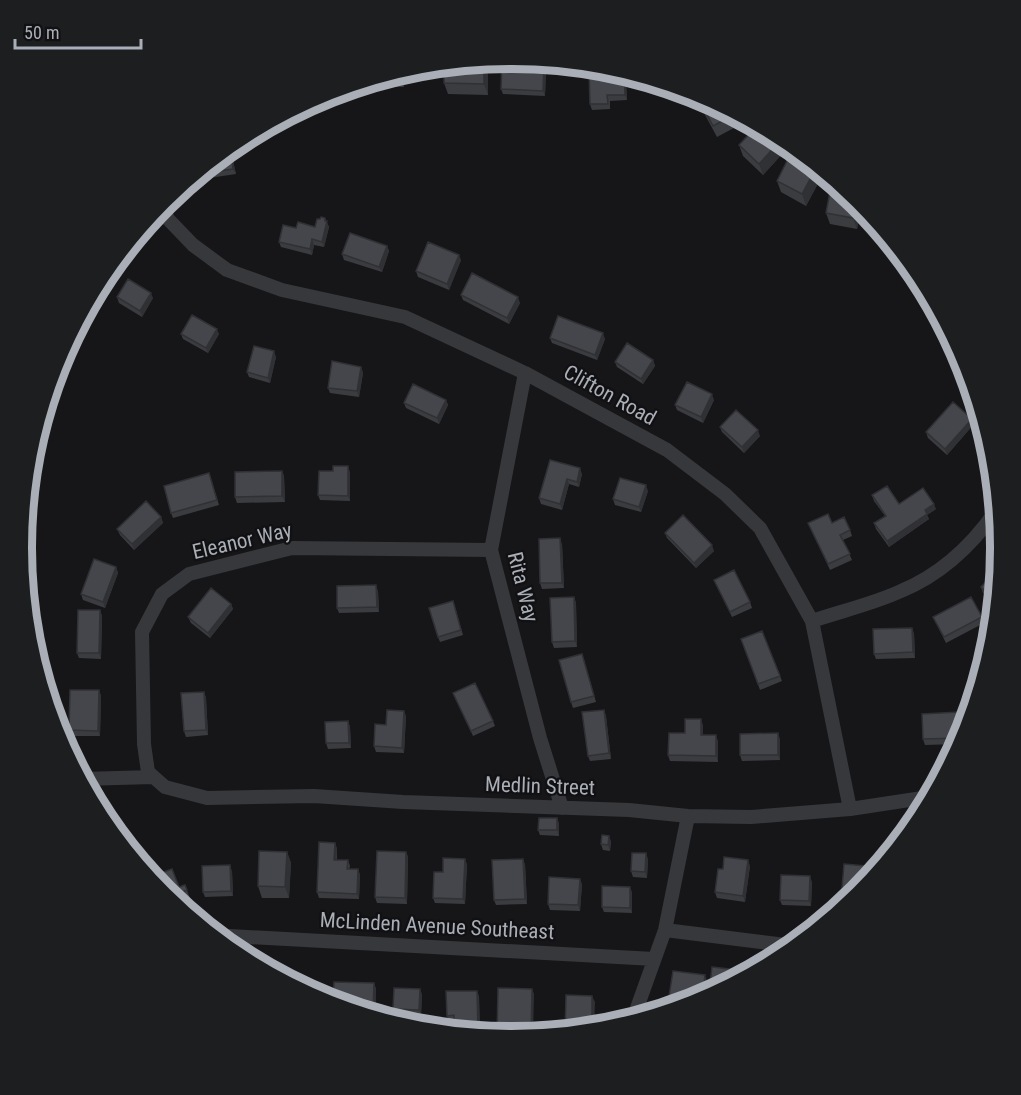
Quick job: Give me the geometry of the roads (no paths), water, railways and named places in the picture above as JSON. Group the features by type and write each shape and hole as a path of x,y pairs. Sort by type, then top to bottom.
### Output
{"street":[{"name":"Clifton Road","path":"166,215 193,245 227,270 282,290 405,317 525,373 667,450 725,494 760,528 812,621 850,809"},
{"name":"Rita Way","path":"525,373 491,550 540,738 562,808"},
{"path":"812,621 901,592 929,577 969,546 988,521"},
{"name":"Eleanor Way","path":"153,777 148,772 144,744 142,632 162,594 189,574 292,548 491,550"},
{"path":"92,779 153,777"},
{"name":"Medlin Street","path":"153,777 165,787 207,798 315,796 629,810 688,816 751,817 850,809 918,799"},
{"path":"636,1009 665,930 688,816"},
{"path":"665,930 779,944"},
{"name":"McLinden Avenue Southeast","path":"230,936 654,958"}]}
